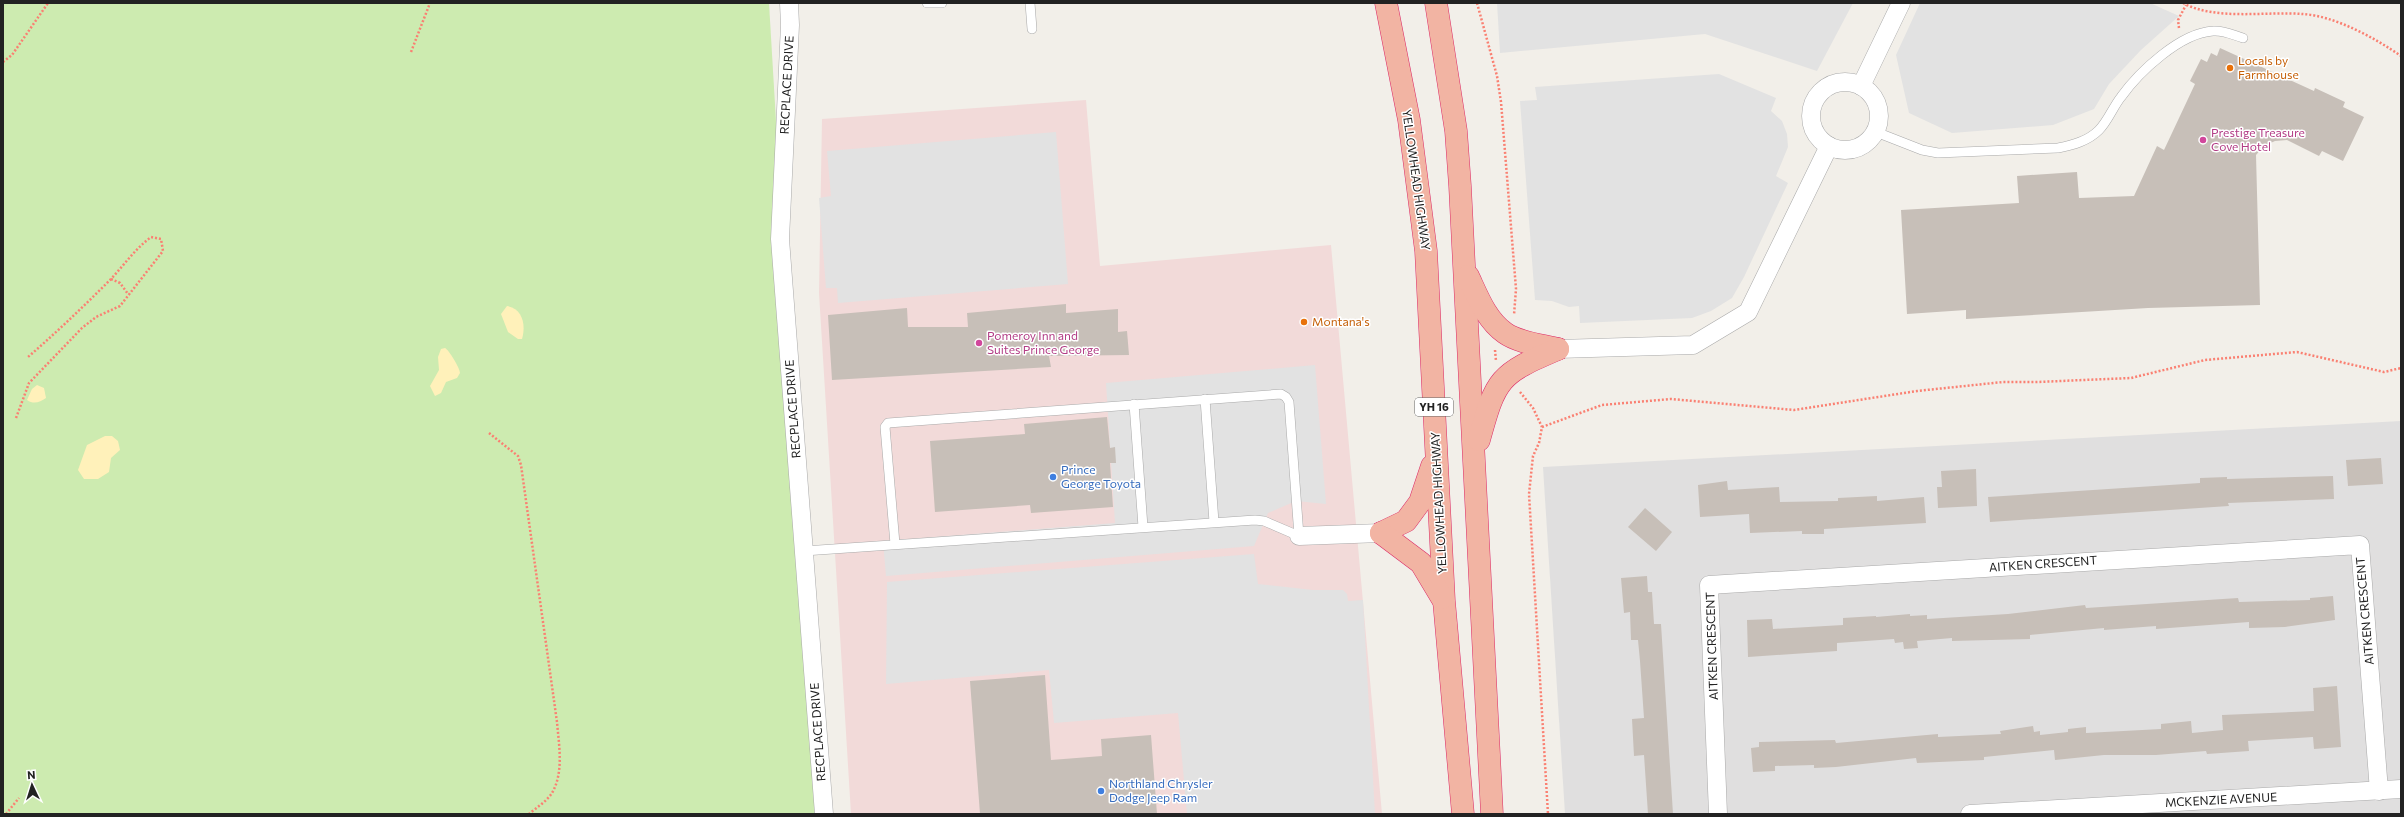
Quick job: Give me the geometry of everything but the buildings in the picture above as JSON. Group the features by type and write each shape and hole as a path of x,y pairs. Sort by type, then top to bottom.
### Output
{"highway":[{"name":"YELLOWHEAD HIGHWAY","path":"1386,3 1409,120 1420,192 1426,251 1444,602 1463,814"},
{"path":"1436,3 1456,131 1492,814"},
{"path":"1463,265 1483,308 1505,333 1521,340 1558,349"},
{"path":"1474,455 1487,412 1500,382 1506,375 1523,364 1558,349"},
{"path":"1436,447 1420,502 1406,521 1381,533 1421,563 1444,602"}],"street":[{"name":"RECPLACE DRIVE","path":"788,3 790,25 780,238 824,814"},
{"path":"1861,86 1901,3"},
{"path":"1844,82 1861,86 1872,96 1877,106 1879,117 1876,132 1863,145 1853,149 1842,150 1829,146 1816,134 1812,124 1813,103 1826,88 1835,84 1844,82"},
{"path":"1558,349 1693,345 1748,312 1829,146"},
{"path":"1299,536 1381,533"},
{"name":"AITKEN CRESCENT","path":"1718,814 1709,585 2360,545 2379,791"},
{"name":"MCKENZIE AVENUE","path":"1970,814 2401,789"}],"lane":[{"path":"927,3 942,3"},
{"path":"1030,3 1032,29"},
{"path":"1876,132 1922,150 1938,153 2043,149 2073,145 2100,130 2120,98 2138,75 2156,60 2182,43 2197,35 2212,31 2226,32 2243,38"},
{"path":"804,551 1214,522 1264,521 1299,536 1289,402 1286,396 1281,394 888,423 885,427 895,544"},
{"path":"1205,399 1214,522"},
{"path":"1134,404 1142,528"}],"path":[{"path":"3,62 12,55 48,3"},
{"path":"411,52 430,3"},
{"path":"1477,3 1497,76 1501,102 1516,289 1516,308 1513,319"},
{"path":"2181,33 2178,20 2184,4 2230,13 2314,16 2364,34 2401,56"},
{"path":"16,418 29,383 82,328 96,317 120,306 163,251 161,239 151,237 143,243 111,278 54,334 28,357"},
{"path":"111,278 120,283 128,294"},
{"path":"1497,344 1495,354 1499,366"},
{"path":"1542,427 1602,405 1670,399 1794,410 1917,391 2003,382 2131,378 2205,360 2297,352 2384,372 2401,368"},
{"path":"1516,387 1533,408 1542,427 1539,443 1533,456 1529,494 1548,814"},
{"path":"489,433 518,456 522,465 557,722 560,754 558,778 551,794 529,814"},
{"path":"6,814 19,798"}],"shaded area":[{"path":"1497,3 1853,3 1817,71 1705,34 1500,53"},
{"path":"1920,3 2150,3 2179,16 2141,50 2109,84 2094,109 2053,125 1952,133 1909,113 1896,55"},
{"path":"1719,74 1776,98 1771,111 1782,121 1787,134 1788,147 1776,176 1788,183 1744,277 1732,298 1711,311 1692,318 1580,323 1579,306 1569,307 1552,301 1535,300 1520,101 1537,100 1535,87"},
{"path":"1086,100 1100,266 1331,245 1382,814 851,814 819,293 822,119"},
{"path":"1056,132 1068,284 838,303 837,288 826,288 819,198 831,196 827,151"},
{"path":"1315,365 1326,504 1296,501 1268,513 1254,546 886,576 883,541 1115,523 1106,383"},
{"path":"2401,421 2401,814 1565,814 1543,467"},
{"path":"1254,554 1258,584 1313,590 1343,590 1347,594 1348,601 1363,600 1375,814 1187,814 1178,713 1054,723 1049,670 886,684 887,582"}],"green space":[{"path":"3,3 769,3 817,814 3,814"}],"sand":[{"path":"507,306 517,310 522,318 524,328 522,339 518,339 508,332 501,314"},
{"path":"445,348 454,359 460,373 457,378 446,382 441,393 435,396 430,386 439,370 438,357 441,349"},
{"path":"37,385 44,388 46,398 37,402 30,402 27,400 32,389"},
{"path":"105,436 112,436 118,441 120,450 111,458 109,472 98,479 84,479 78,470 87,445"}],"place":[{"name":"Locals by Farmhouse","path":"2230,68"},
{"name":"Prestige Treasure Cove Hotel","path":"2203,140"},
{"name":"Montana's","path":"1304,322"},
{"name":"Pomeroy Inn and Suites Prince George","path":"979,343"},
{"name":"Prince George Toyota","path":"1053,477"},
{"name":"Northland Chrysler Dodge Jeep Ram","path":"1101,791"}]}
